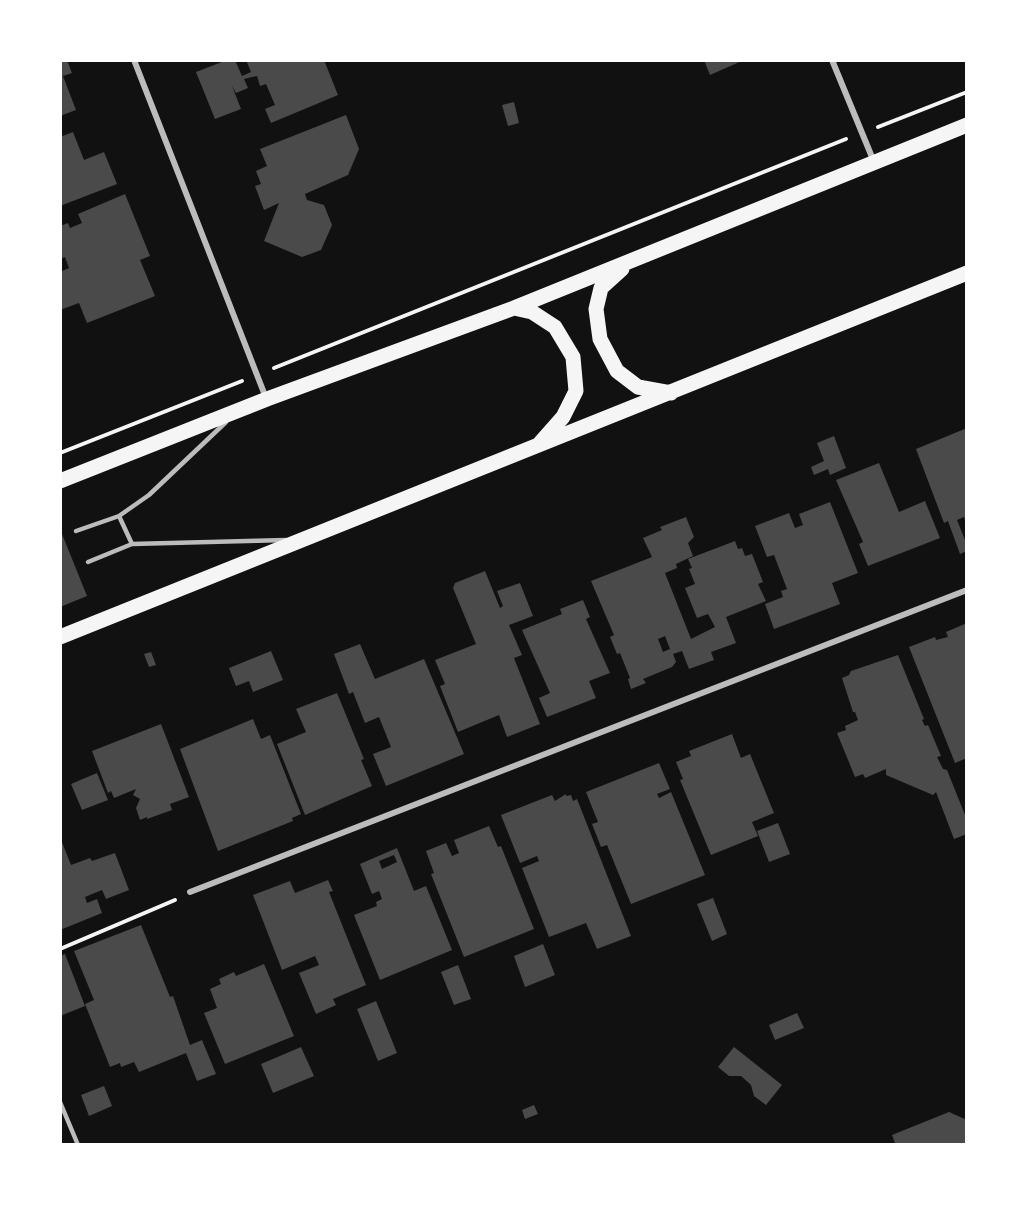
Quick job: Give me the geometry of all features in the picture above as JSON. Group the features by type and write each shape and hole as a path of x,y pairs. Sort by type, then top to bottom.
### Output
{"main road":[{"path":"60,481 267,399 514,308 967,125"},
{"path":"636,258 613,275 601,288 596,309 600,339 617,371 638,387 671,393"},
{"path":"60,638 300,539 671,393 967,273"},
{"path":"514,308 532,312 555,327 573,357 576,391 563,417 538,445"}],"street":[{"path":"134,60 267,399"},
{"path":"832,60 874,162"},
{"path":"190,892 967,590"}],"lane":[{"path":"76,531 119,516 149,495 237,412"},
{"path":"119,516 132,544"},
{"path":"88,562 132,544 300,539"},
{"path":"60,1102 78,1145"}],"path":[{"path":"60,453 967,92"},
{"path":"60,949 167,905 190,892"}],"building":[{"path":"60,60 67,60 72,73 63,76 76,110 60,116"},
{"path":"227,60 235,60 242,76 251,72 246,60 324,60 338,95 271,123 265,109 275,105 266,84 260,86 257,76 244,79 248,88 236,93 232,86 241,109 215,119 196,72"},
{"path":"704,60 744,60 710,75"},
{"path":"514,102 519,123 508,126 502,105"},
{"path":"346,115 359,149 348,175 305,194 307,200 324,205 332,225 321,250 302,257 264,241 279,203 264,210 255,186 261,184 256,171 267,166 260,149"},
{"path":"73,132 84,160 104,152 117,184 60,206 60,137"},
{"path":"125,194 150,256 140,260 155,296 87,323 79,303 60,310 60,272 69,268 65,257 60,259 60,226 68,223 70,228 82,223 78,214"},
{"path":"967,428 967,525 964,517 957,520 965,540 967,539 967,551 960,554 948,521 944,523 916,449"},
{"path":"834,436 846,468 830,475 828,469 814,475 811,467 824,461 817,443"},
{"path":"879,463 899,512 925,501 940,538 868,566 859,544 863,542 836,480"},
{"path":"830,502 858,573 832,583 840,604 774,629 765,604 783,597 781,591 787,589 774,555 767,557 755,526 789,513 795,528 803,525 799,514"},
{"path":"686,517 694,537 688,543 693,556 676,564 677,568 665,573 691,639 715,627 708,614 697,618 685,588 695,584 688,559 735,541 738,549 742,548 745,556 752,554 763,582 758,584 766,601 726,617 736,643 711,652 714,660 689,669 682,651 673,654 676,662 672,667 643,679 646,683 631,689 628,679 630,678 620,653 617,654 610,637 614,635 591,581 652,557 643,538 662,530 660,527","holes":["665,636 670,649 663,652 658,639"]},
{"path":"60,529 87,596 60,607"},
{"path":"485,571 500,608 503,606 497,591 520,583 533,616 509,625 522,655 514,658 540,724 507,737 499,715 458,732 440,686 445,684 435,660 476,644 453,588 455,583"},
{"path":"583,600 590,617 586,619 610,673 589,681 596,698 547,717 539,698 550,693 522,630 562,614 560,609"},
{"path":"967,623 967,758 955,763 909,647 935,637 936,640 948,637 946,632"},
{"path":"360,644 375,679 424,659 464,754 386,786 373,754 391,747 379,717 365,723 353,692 349,694 334,654"},
{"path":"271,651 283,680 253,692 249,681 236,686 229,668"},
{"path":"151,652 156,665 149,667 144,654"},
{"path":"898,655 924,719 922,720 925,726 928,725 941,756 937,757 943,769 947,770 967,820 967,834 954,839 936,792 933,795 886,775 886,769 865,778 863,774 855,777 837,733 846,730 845,726 858,720 853,712 842,678 849,675 851,671"},
{"path":"337,693 364,759 361,760 372,786 305,815 277,744 306,732 296,709"},
{"path":"253,719 261,739 270,735 301,814 292,818 293,821 218,851 180,749"},
{"path":"161,724 189,797 170,804 172,810 140,820 136,808 140,799 133,795 136,789 114,798 111,791 108,793 92,751"},
{"path":"732,734 741,758 750,754 774,813 752,822 758,836 711,855 680,780 683,779 676,762 691,756 689,751"},
{"path":"659,763 670,789 657,794 659,798 671,792 705,875 631,904 607,845 601,847 592,824 598,822 586,792"},
{"path":"97,773 108,800 82,810 71,784"},
{"path":"566,794 566,796 571,795 573,801 577,799 631,936 597,949 586,923 549,937 522,868 539,861 537,856 520,863 501,815 552,795 555,801"},
{"path":"778,823 790,854 769,862 757,831"},
{"path":"489,826 498,847 501,846 534,929 464,957 431,874 434,873 426,851 446,843 452,856 459,853 454,840"},
{"path":"60,837 71,865 115,853 129,890 106,899 102,890 85,897 87,903 97,899 102,913 60,930"},
{"path":"397,848 414,891 426,886 452,950 380,980 354,915 377,906 376,902 382,899 379,891 372,894 360,864","holes":["394,855 397,862 382,869 379,861"]},
{"path":"328,880 333,891 329,892 366,985 333,999 336,1005 316,1014 299,973 319,965 315,956 282,970 253,895 290,881 295,893"},
{"path":"713,898 727,934 712,941 697,904"},
{"path":"141,925 170,997 173,996 190,1045 202,1040 216,1074 197,1081 186,1053 139,1072 134,1062 121,1067 120,1063 110,1067 85,1004 94,1000 74,951"},
{"path":"543,944 555,975 525,987 514,956"},
{"path":"65,954 85,1006 60,1016 60,956"},
{"path":"264,964 294,1036 225,1064 204,1013 217,1008 210,989 221,984 219,979 234,972 236,976"},
{"path":"458,965 471,999 454,1005 441,972"},
{"path":"376,1001 397,1053 378,1061 357,1009"},
{"path":"797,1013 804,1028 775,1040 769,1025"},
{"path":"301,1047 314,1076 273,1093 261,1064"},
{"path":"734,1047 782,1085 766,1105 754,1096 751,1085 741,1076 729,1076 718,1067"},
{"path":"104,1086 112,1106 89,1116 81,1095"},
{"path":"534,1105 538,1114 525,1119 522,1110"},
{"path":"949,1112 967,1120 967,1145 891,1145 895,1143 892,1135"}]}
